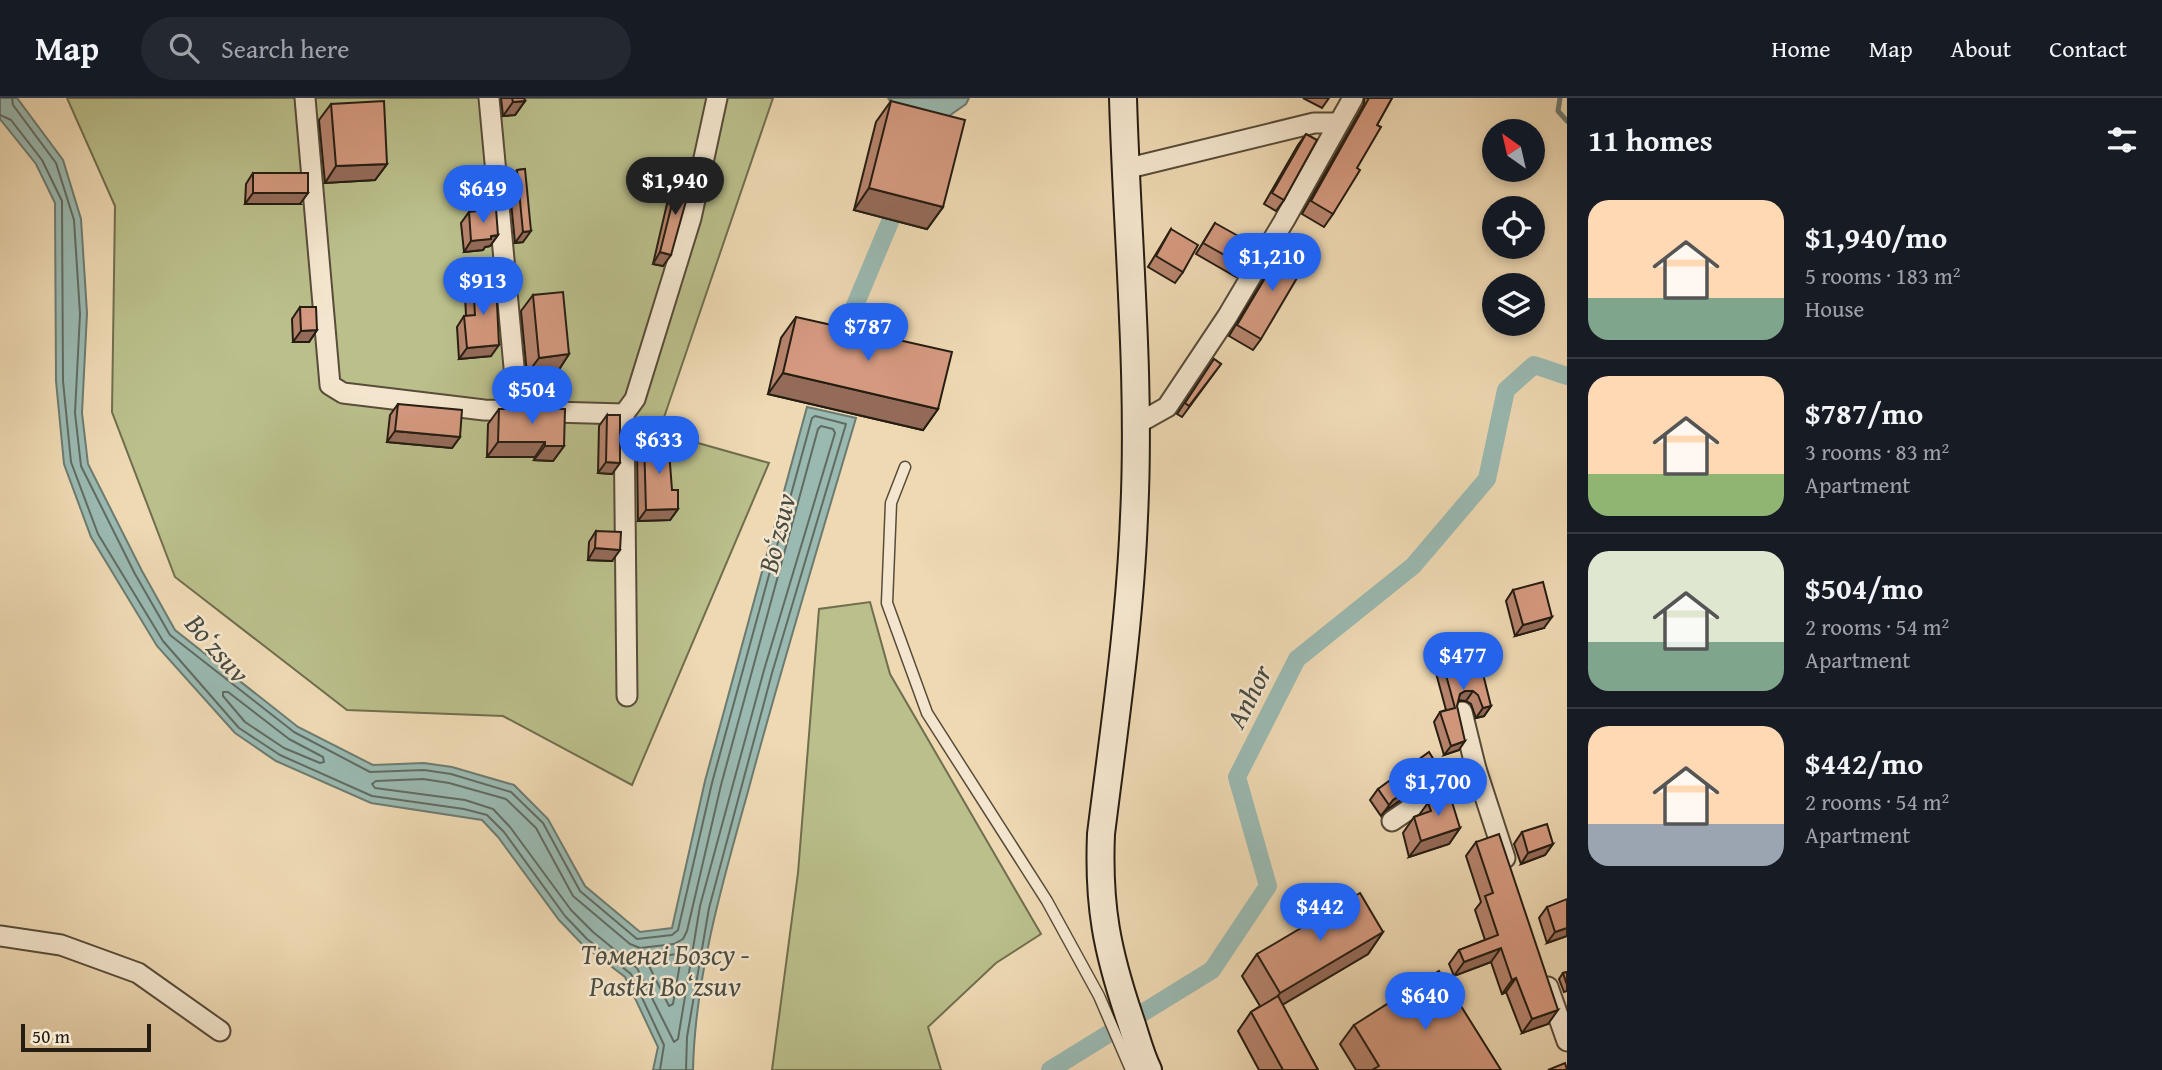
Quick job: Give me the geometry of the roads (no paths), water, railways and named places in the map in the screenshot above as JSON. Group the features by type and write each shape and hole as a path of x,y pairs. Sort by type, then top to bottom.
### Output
{"main road":[{"path":"1124,98 1133,329 1135,516 1129,606 1100,857 1101,906 1108,948 1108,989 1141,1069"}],"street":[{"path":"305,98 330,385 343,393 484,410 624,414"},
{"path":"489,98 518,410"},
{"path":"627,696 624,414 635,399 691,218 716,98"},
{"path":"1135,425 1167,407 1233,307 1353,98"},
{"path":"1125,169 1314,123 1338,123"},
{"path":"1462,712 1476,769 1510,872"},
{"path":"1392,821 1439,789 1476,769"},
{"path":"0,936 61,945 138,973 220,1031"},
{"path":"1540,963 1567,1041"}],"lane":[{"path":"905,467 891,503 887,603 927,713 1047,901 1108,989"}],"water":[{"name":"Төменгі Бозсу - Pastki Boʻzsuv","path":"0,98 17,98 63,160 81,219 87,313 82,413 88,464 175,630 298,727 373,765 424,763 452,767 514,785 548,819 585,886 640,932 672,928 705,781 807,407 856,418 773,700 719,897 704,966 693,1070 653,1070 658,1047 625,977 582,944 559,920 498,837 482,820 371,803 276,761 235,733 157,646 91,537 64,464 56,381 55,203 36,164 0,119"},
{"path":"888,98 969,98 966,104 939,123 893,106"}],"waterway":[{"path":"1560,98 1558,111 1567,121"},
{"name":"Boʻzsuv","path":"839,351 843,334 900,198"},
{"name":"Anhor","path":"1050,1070 1212,970 1268,886 1237,777 1297,659 1413,566 1487,479 1506,390 1534,365 1567,376"}]}
